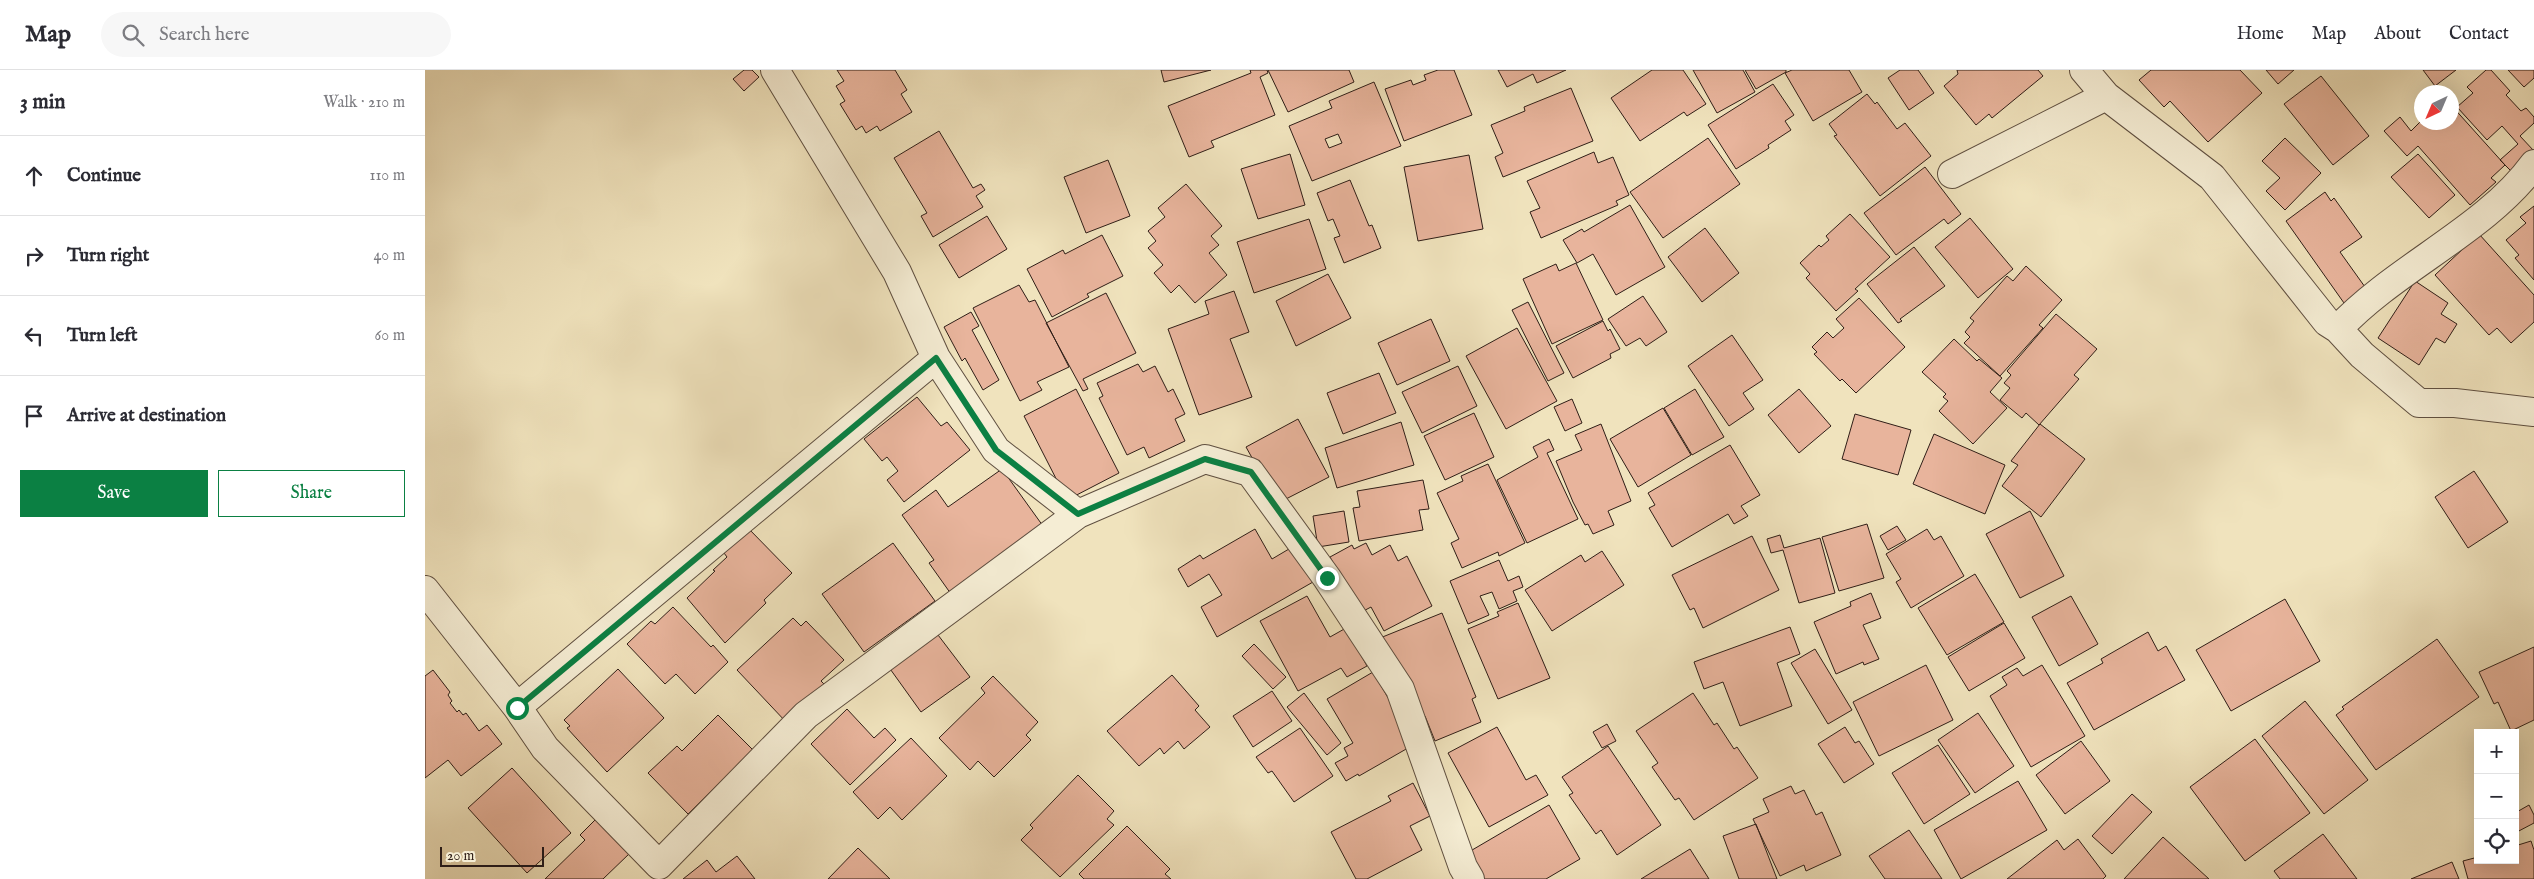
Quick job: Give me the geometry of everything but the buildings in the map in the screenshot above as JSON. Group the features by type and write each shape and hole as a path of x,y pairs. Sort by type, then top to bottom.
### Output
{"street":[{"path":"775,70 897,272 936,358 996,450 1078,514"},
{"path":"2084,70 2106,96 2212,177 2327,322 2338,329 2362,355 2419,403 2455,403 2534,412"},
{"path":"1952,174 2106,96"},
{"path":"2338,329 2358,308 2405,271 2457,235 2519,184 2534,164"},
{"path":"517,708 936,358"},
{"path":"425,590 517,708 545,748 663,872 806,715 1078,514 1205,459 1251,472 1327,578 1400,689 1463,867 1470,879"}],"route":[{"path":"517,708 936,358 996,450 1078,514 1205,459 1251,472 1327,578"}]}
